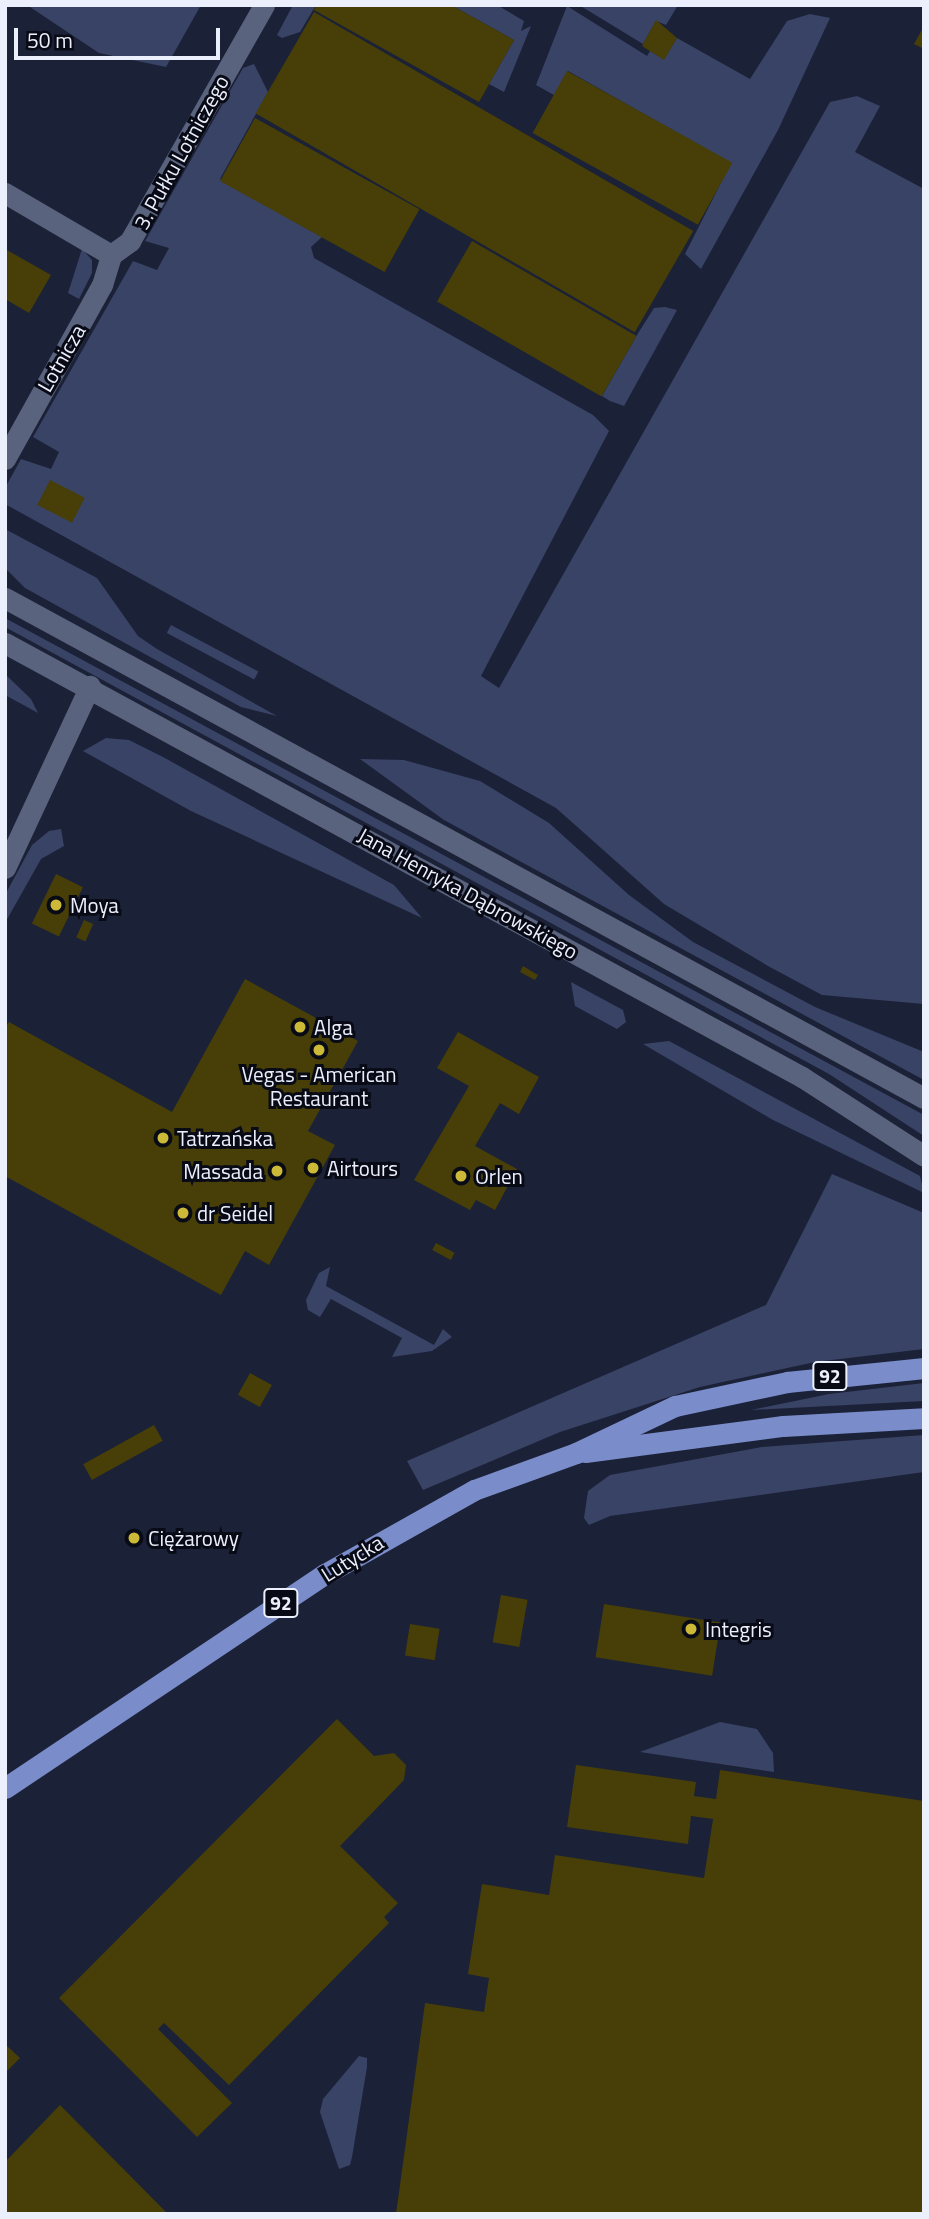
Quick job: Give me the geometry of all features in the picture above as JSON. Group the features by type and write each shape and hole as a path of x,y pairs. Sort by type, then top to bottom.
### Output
{"main road":[{"name":"3. Pułku Lotniczego","path":"111,255 130,241 264,5"},
{"path":"5,193 111,255"},
{"name":"Lotnicza","path":"5,459 102,285 111,255"},
{"name":"Jana Henryka Dąbrowskiego","path":"6,598 924,1098"},
{"name":"Jana Henryka Dąbrowskiego","path":"5,643 90,686 802,1077 924,1156"},
{"path":"5,868 90,686"},
{"name":"Lutycka","path":"5,1788 404,1526 506,1476 576,1453 659,1411 706,1398 798,1381 924,1368"},
{"name":"Lutycka","path":"576,1453 783,1426 924,1418"}],"shaded area":[{"path":"27,5 201,5 166,67 99,53"},
{"path":"293,5 316,5 300,32 282,38 277,35"},
{"path":"451,5 497,5 524,21 521,31 531,26 504,92 489,84 514,40"},
{"path":"579,5 678,5 666,25 656,21 643,44"},
{"path":"567,6 647,56 650,51 664,59 677,38 750,79 787,21 810,14 830,18 778,130 701,269 685,254 731,163 568,71 554,95 536,85"},
{"path":"254,64 268,92 220,179 322,237 311,247 314,258 593,415 609,431 481,676 499,688 830,102 857,96 880,106 855,152 924,189 924,1004 822,995 768,966 664,904 556,808 5,504 5,488 21,459 51,469 59,452 33,437 133,261 157,270 169,248 145,241 243,68"},
{"path":"82,249 92,260 92,273 79,299 68,293"},
{"path":"654,308 677,310 624,406 602,396"},
{"path":"5,529 97,578 138,636 277,716 241,707 25,588 5,568"},
{"path":"5,618 924,1115 924,1136 829,1074 5,627"},
{"path":"171,625 258,671 254,679 167,633"},
{"path":"5,674 31,699 38,713 5,695"},
{"path":"106,738 129,740 163,757 394,885 422,918 191,811 83,751"},
{"path":"360,759 404,760 480,781 549,823 629,895 693,942 815,1007 924,1052 924,1080 444,820"},
{"path":"61,829 64,846 41,859 5,923 5,895 32,845 49,831"},
{"path":"571,982 623,1010 626,1022 617,1029 575,1006"},
{"path":"669,1041 920,1176 924,1193 773,1120 643,1044"},
{"path":"832,1174 924,1213 924,1349 815,1362 700,1387 560,1432 423,1490 407,1461 766,1305"},
{"path":"330,1267 326,1286 434,1345 443,1329 452,1337 432,1351 392,1357 402,1338 331,1299 320,1317 308,1310 306,1300 319,1273"},
{"path":"924,1383 924,1401 751,1410 829,1394"},
{"path":"924,1435 924,1472 610,1516 589,1525 584,1518 588,1491 610,1475 762,1447"},
{"path":"720,1722 757,1729 773,1753 774,1772 640,1752"},
{"path":"359,2056 367,2058 367,2067 352,2157 350,2165 339,2169 320,2112 323,2099"}],"building":[{"path":"316,5 451,5 514,40 479,102 314,10"},
{"path":"314,12 693,231 635,332 256,113"},
{"path":"656,20 677,38 664,60 642,46"},
{"path":"924,26 924,49 914,44"},
{"path":"567,71 732,163 698,225 533,133"},
{"path":"255,118 419,209 385,272 220,181"},
{"path":"472,241 637,336 602,397 437,302"},
{"path":"5,249 51,275 29,313 5,299"},
{"path":"50,480 85,498 72,523 37,505"},
{"name":"Moya","path":"56,874 83,887 59,937 32,923"},
{"path":"84,920 93,924 85,941 76,937"},
{"path":"523,966 538,975 535,980 520,972"},
{"name":"Tatrzańska","path":"245,979 358,1041 308,1131 335,1145 269,1265 245,1251 221,1295 5,1176 5,1028 9,1022 172,1112"},
{"path":"458,1032 539,1077 519,1114 500,1103 475,1146 517,1169 495,1210 476,1200 470,1210 414,1180 469,1086 437,1068"},
{"path":"436,1243 455,1253 451,1260 432,1250"},
{"path":"250,1373 272,1385 260,1407 238,1395"},
{"path":"154,1425 163,1441 92,1480 83,1464"},
{"path":"501,1595 528,1600 519,1647 493,1642"},
{"path":"604,1604 721,1622 712,1676 596,1657"},
{"path":"410,1624 440,1629 435,1660 405,1656"},
{"path":"337,1719 374,1756 394,1753 406,1765 404,1780 340,1846 398,1903 384,1917 389,1923 229,2085 164,2023 158,2029 232,2103 197,2137 59,1998"},
{"path":"576,1765 696,1782 694,1796 716,1799 720,1770 924,1801 924,2214 396,2214 425,2003 484,2012 489,1978 468,1974 482,1884 549,1895 555,1855 704,1878 713,1819 691,1816 688,1844 567,1827"},
{"path":"5,2044 20,2058 5,2073"},
{"path":"60,2105 168,2214 5,2214 5,2162"}],"place":[{"name":"Moya","path":"56,905"},
{"name":"Alga","path":"300,1027"},
{"name":"Vegas - American Restaurant","path":"319,1050"},
{"name":"Tatrzańska","path":"163,1138"},
{"name":"Airtours","path":"313,1168"},
{"name":"Massada","path":"277,1171"},
{"name":"Orlen","path":"461,1176"},
{"name":"dr Seidel","path":"183,1213"},
{"name":"Ciężarowy","path":"134,1538"},
{"name":"Integris","path":"691,1629"}]}
